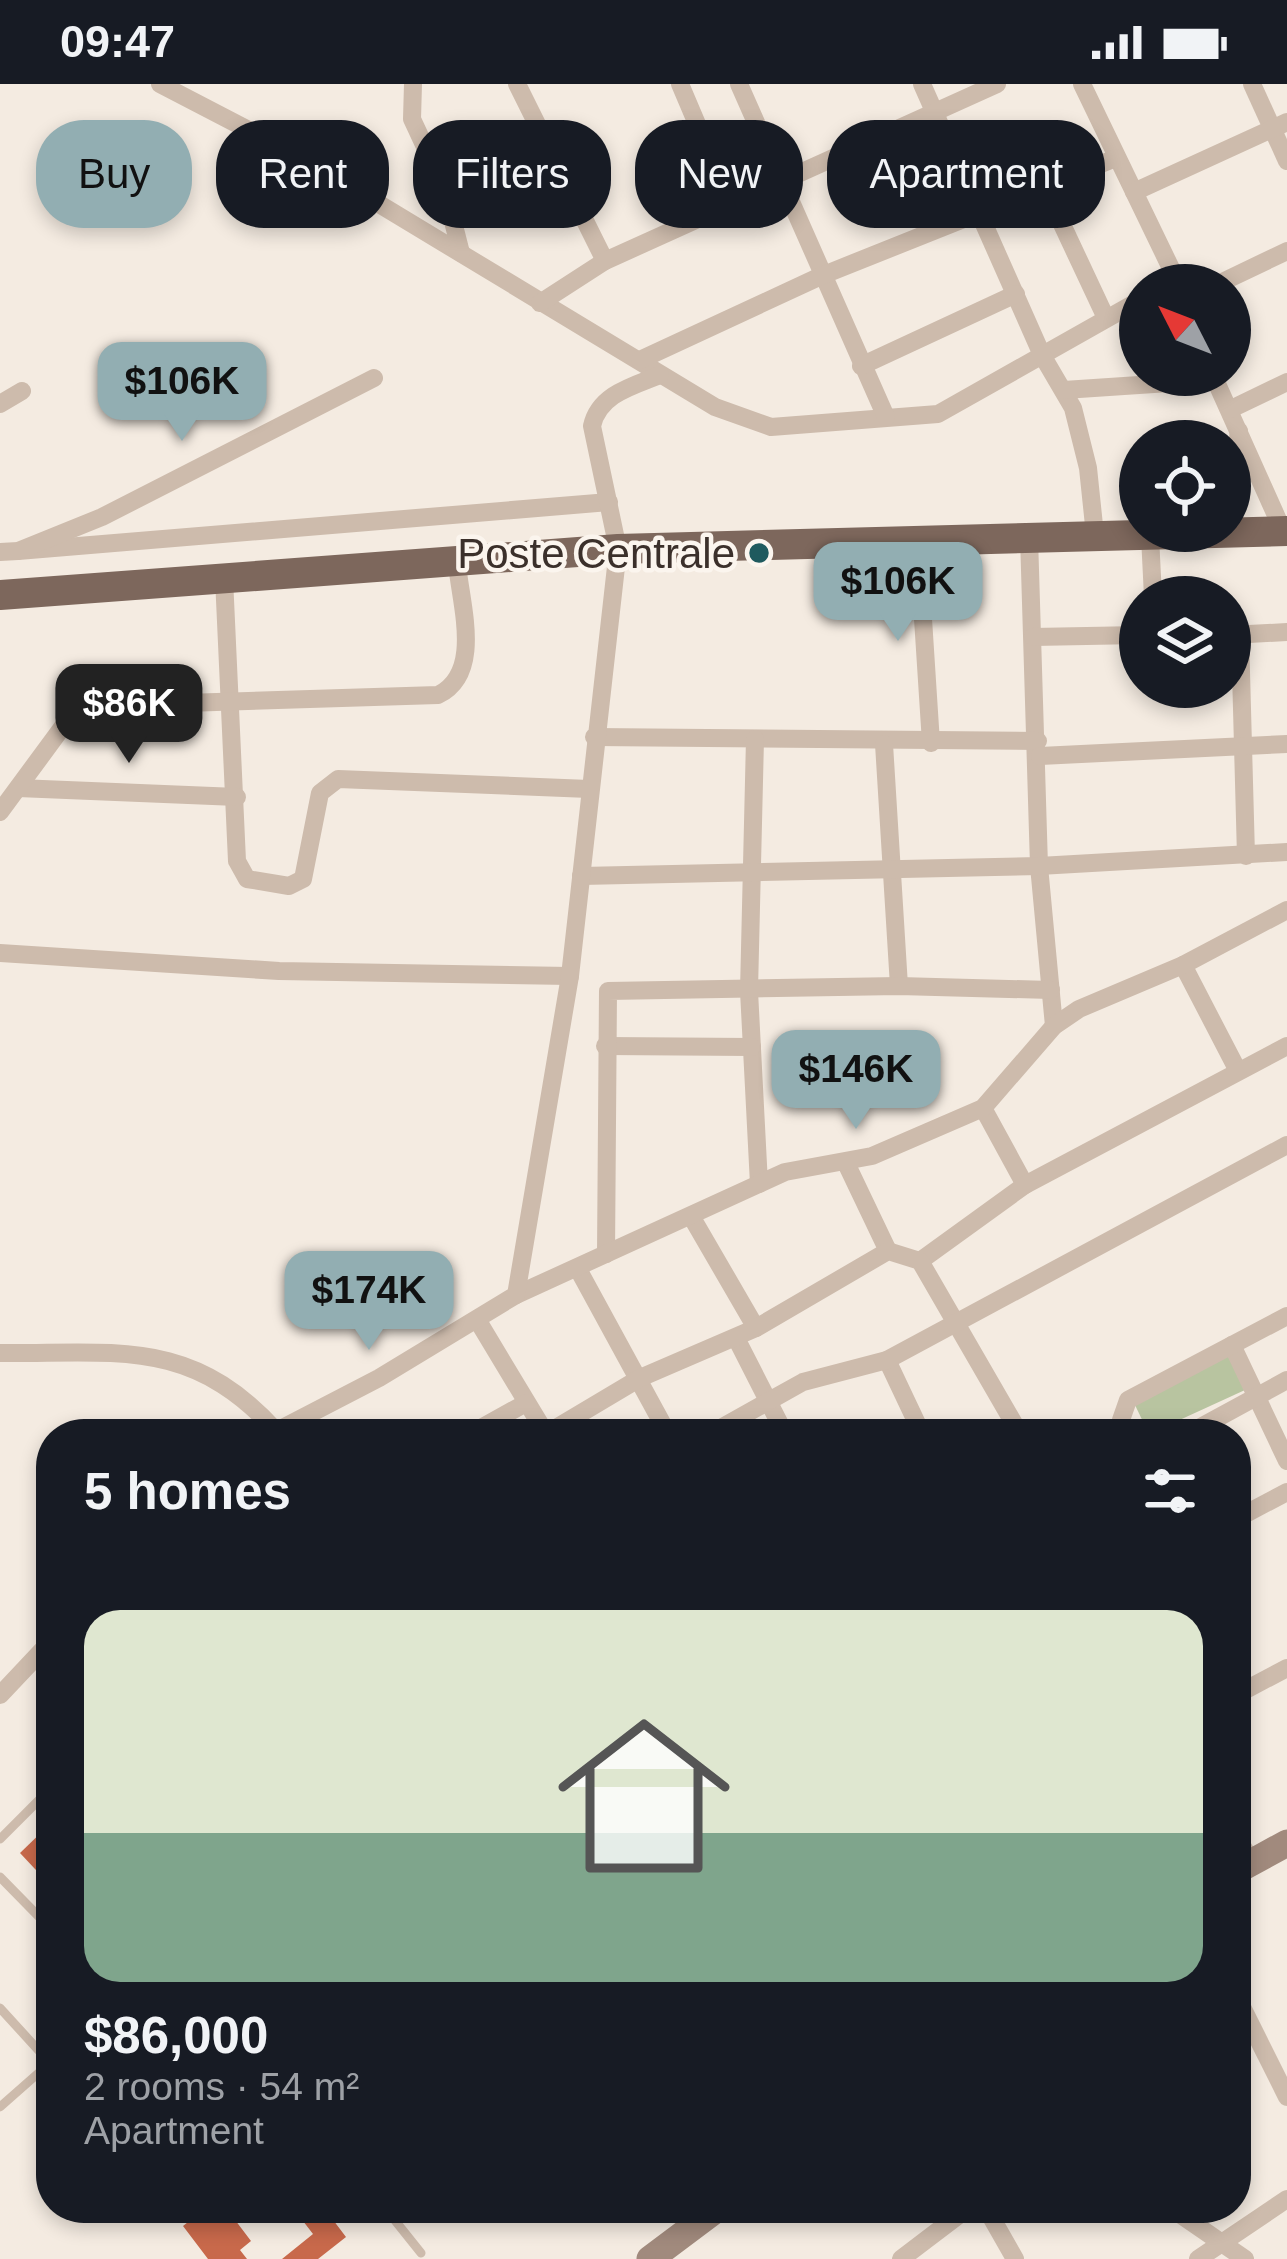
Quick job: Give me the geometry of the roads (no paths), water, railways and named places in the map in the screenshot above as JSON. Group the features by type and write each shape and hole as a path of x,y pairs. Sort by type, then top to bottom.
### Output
{"main road":[{"path":"1251,532 1285,531"},
{"path":"0,595 618,549 1119,535"},
{"path":"1251,1863 1287,1843"},
{"path":"652,2258 698,2223"}],"street":[{"path":"160,84 308,161 660,374 755,425 938,413 1119,310"},
{"path":"412,84 412,119 445,190 461,253"},
{"path":"517,84 605,261"},
{"path":"680,84 695,120"},
{"path":"739,84 754,120"},
{"path":"922,84 939,120"},
{"path":"803,174 997,84"},
{"path":"1082,84 1167,264"},
{"path":"1252,84 1280,126 1287,161"},
{"path":"1133,192 1280,126"},
{"path":"1105,163 1116,158"},
{"path":"540,303 605,261 678,228"},
{"path":"800,228 886,417"},
{"path":"640,360 936,228"},
{"path":"985,228 1080,426 1095,535"},
{"path":"1064,228 1106,316"},
{"path":"1251,268 1287,251"},
{"path":"860,366 1016,294"},
{"path":"516,1295 568,984 618,549 593,439 594,415 613,396 660,374"},
{"path":"9,551 102,517 374,378"},
{"path":"1231,409 1287,382"},
{"path":"1064,390 1119,385"},
{"path":"0,404 22,391"},
{"path":"1224,396 1235,420"},
{"path":"1251,457 1285,531"},
{"path":"9,551 609,502"},
{"path":"1029,537 1040,866 1054,1025"},
{"path":"918,541 932,743"},
{"path":"0,812 78,711 90,706 438,695 454,687 463,672 465,644 457,564"},
{"path":"224,578 237,861 254,883 290,886 307,872 320,793 338,778 589,789"},
{"path":"1251,634 1287,632"},
{"path":"1033,637 1119,635"},
{"path":"1241,708 1246,856"},
{"path":"594,737 1039,748 1287,744"},
{"path":"755,739 749,991 759,1184"},
{"path":"884,744 899,986"},
{"path":"17,788 237,797"},
{"path":"581,876 1040,866 1287,852"},
{"path":"297,1419 478,1321 516,1295 784,1172 846,1162 915,1140 983,1108 1054,1025 1287,910"},
{"path":"0,953 568,984 608,991 899,986 1051,991"},
{"path":"1183,965 1238,1071"},
{"path":"606,1254 608,991"},
{"path":"605,1046 752,1048"},
{"path":"920,1261 1025,1185 1287,1046"},
{"path":"983,1108 1025,1185"},
{"path":"736,1419 803,1382 886,1360 1287,1145"},
{"path":"846,1162 888,1252"},
{"path":"691,1216 756,1328"},
{"path":"571,1419 640,1378 736,1339 888,1252 920,1261 1012,1419"},
{"path":"578,1269 660,1419"},
{"path":"1121,1419 1128,1400 1287,1316"},
{"path":"478,1321 536,1419"},
{"path":"736,1339 778,1419"},
{"path":"1232,1345 1287,1461"},
{"path":"0,1353 144,1355 189,1364 244,1395 263,1419"},
{"path":"886,1360 915,1419"},
{"path":"1216,1419 1287,1380"},
{"path":"497,1419 526,1403"},
{"path":"1251,1511 1287,1492"},
{"path":"0,1695 36,1657"},
{"path":"1251,1687 1287,1668"},
{"path":"1251,2026 1287,2097"},
{"path":"1198,2259 1287,2199"},
{"path":"901,2259 948,2223"},
{"path":"995,2223 1015,2259"},
{"path":"1192,2223 1245,2259"}],"lane":[{"path":"0,1839 36,1803"},
{"path":"0,1877 36,1914"},
{"path":"0,2008 36,2047"},
{"path":"0,2107 36,2076"},
{"path":"397,2223 421,2253"}],"place":[{"name":"Poste Centrale","path":"759,553"}]}
